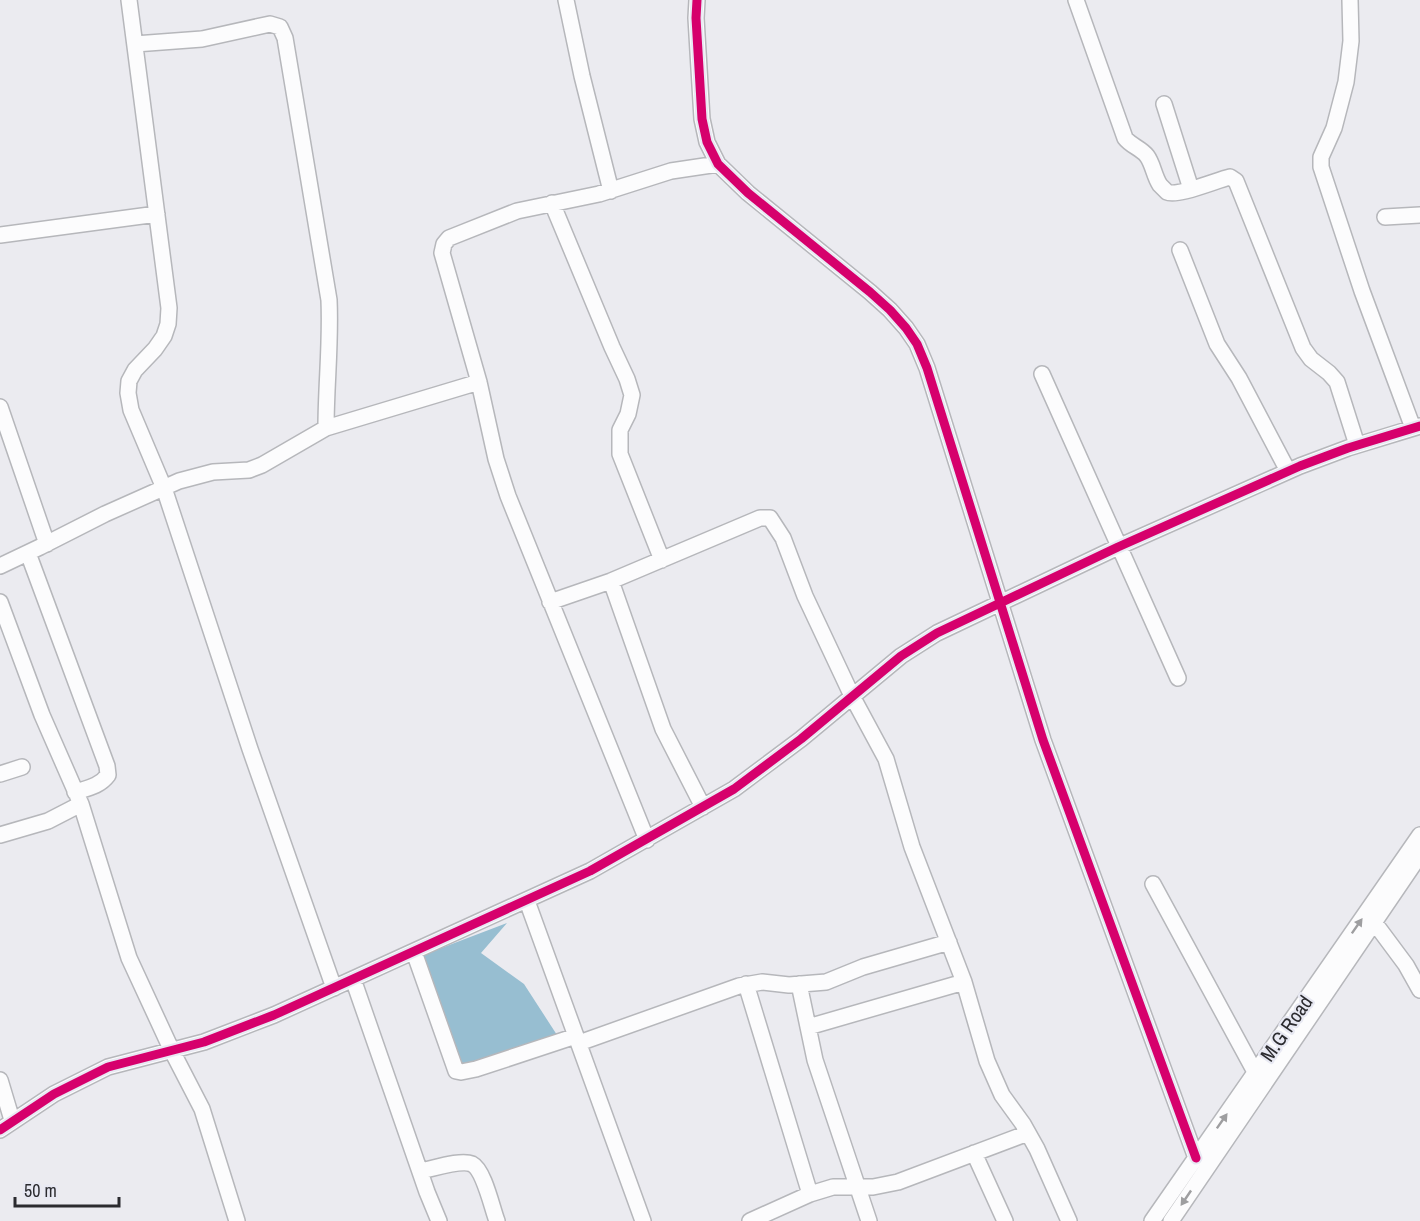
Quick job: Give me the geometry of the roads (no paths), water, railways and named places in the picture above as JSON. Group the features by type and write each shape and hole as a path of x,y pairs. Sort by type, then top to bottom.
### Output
{"street":[{"path":"129,0 169,308 168,324 155,349 135,370 129,381 128,393 138,430 164,488 234,705 334,988"},
{"path":"566,0 582,76 611,191"},
{"path":"697,0 702,119 707,142 718,164 748,193 870,292 906,328 917,344 927,368 1051,763 1196,1158"},
{"path":"1076,0 1125,138 1147,156 1154,174 1167,192 1176,193 1230,177 1236,181 1303,348 1311,359 1337,382 1357,445"},
{"path":"0,1080 6,1125 54,1094 108,1067 172,1051 274,1015 590,872 754,775 917,645 1118,547 1288,471 1357,445 1416,427 1362,291 1321,167 1321,157 1334,128 1346,82 1351,41 1350,0"},
{"path":"135,44 202,39 270,24 280,27 285,38 329,300 327,428"},
{"path":"1164,104 1191,189"},
{"path":"647,840 504,485 479,382 442,253 444,244 449,238 517,211 611,191 671,171 718,164"},
{"path":"552,203 630,387 632,395 628,414 620,430 620,454 662,560"},
{"path":"0,235 157,214"},
{"path":"1384,217 1420,215"},
{"path":"1180,250 1217,344 1239,378 1288,471"},
{"path":"1042,374 1178,678"},
{"path":"0,566 113,510 197,475 249,470 327,428 479,382"},
{"path":"0,406 47,544"},
{"path":"550,602 611,581 760,518 770,518 783,538 805,596 852,696 886,759 912,847 964,982 987,1061 1002,1095 1028,1133 1044,1163 1069,1221"},
{"path":"0,835 60,817 78,798 104,781 108,775 107,766 28,553"},
{"path":"611,581 663,729 703,807"},
{"path":"0,602 42,715 78,798 129,958 202,1109 237,1221"},
{"path":"0,774 22,767"},
{"name":"M.G Road","path":"1171,1221 1420,835"},
{"name":"M.G Road","path":"1152,1221 1255,1072 1418,864"},
{"path":"1153,884 1255,1072"},
{"path":"527,901 643,1221"},
{"path":"1374,922 1406,966 1420,990"},
{"path":"414,952 456,1071 461,1072 577,1040 746,984 826,982 863,967 949,942"},
{"path":"353,979 439,1221"},
{"path":"808,1027 964,982"},
{"path":"746,984 810,1194"},
{"path":"799,984 815,1060 869,1221"},
{"path":"750,1221 810,1194 833,1187 886,1186 1028,1133"},
{"path":"974,1153 1005,1221"},
{"path":"420,1171 462,1162 472,1164 479,1170 497,1221"}],"water":[{"path":"507,923 481,953 524,984 557,1035 465,1064 454,1061 421,961 423,955"}]}
